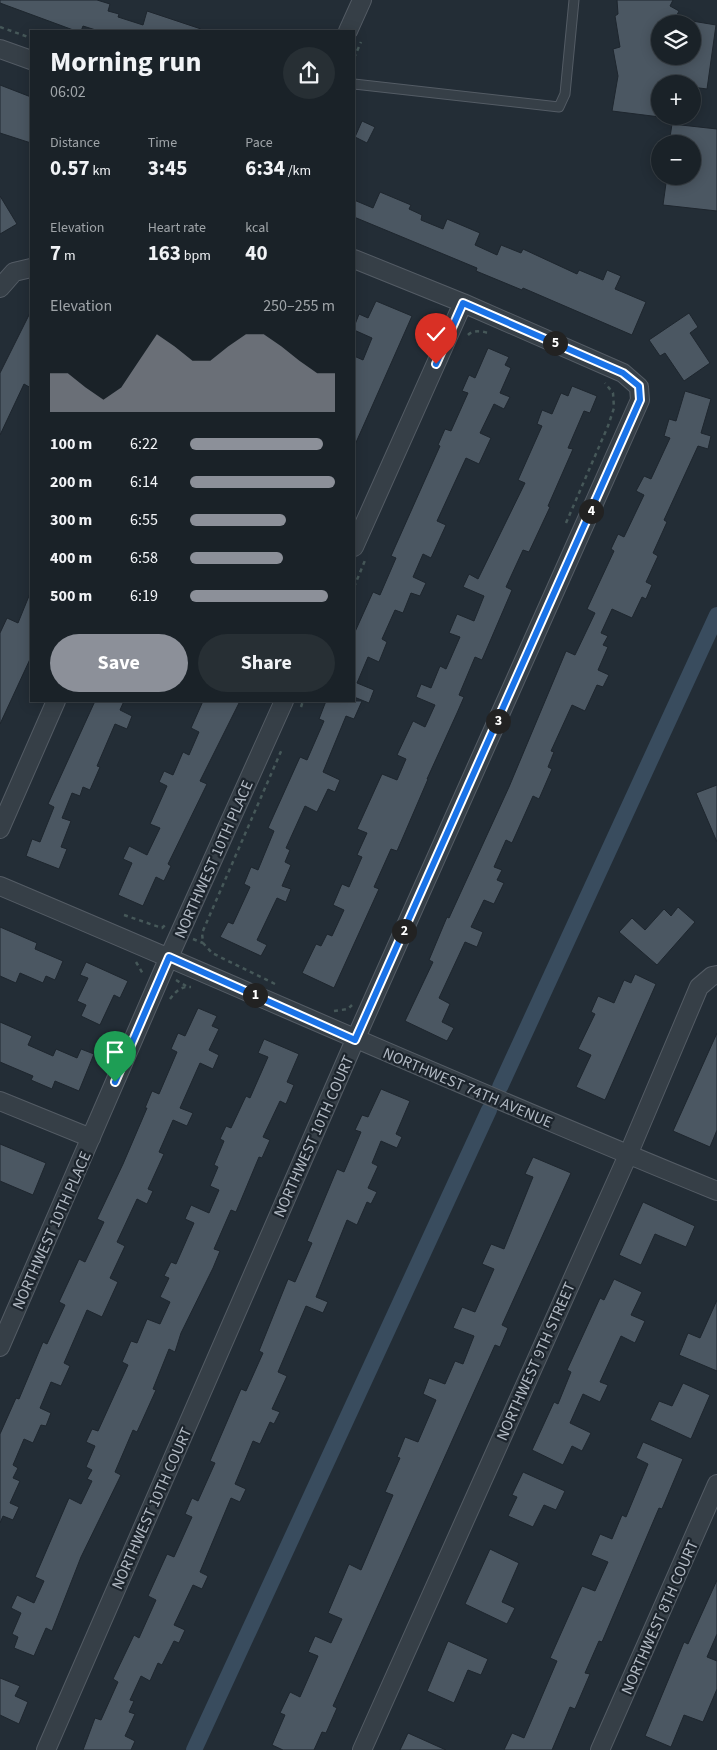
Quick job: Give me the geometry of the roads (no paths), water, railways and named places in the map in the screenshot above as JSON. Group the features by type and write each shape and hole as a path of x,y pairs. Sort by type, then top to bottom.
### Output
{"street":[{"path":"348,30 362,0"},
{"path":"0,49 30,60"},
{"path":"355,259 463,303 362,548"},
{"path":"0,288 14,272 30,268"},
{"name":"NORTHWEST 10TH COURT","path":"46,1750 355,1040 640,400 639,386 623,373 463,303"},
{"path":"0,829 56,702"},
{"name":"NORTHWEST 10TH PLACE","path":"0,1347 5,1323 91,1138 169,957 292,706"},
{"name":"NORTHWEST 74TH AVENUE","path":"0,886 169,957 355,1040 717,1191"},
{"name":"NORTHWEST 9TH STREET","path":"362,1750 628,1154 699,987 714,975"},
{"path":"0,1101 91,1138"},
{"name":"NORTHWEST 8TH COURT","path":"600,1750 717,1484"}],"lane":[{"path":"355,84 559,107 565,94 574,0"}],"waterway":[{"path":"500,1087 717,615"},
{"path":"194,1750 489,1110"}]}
